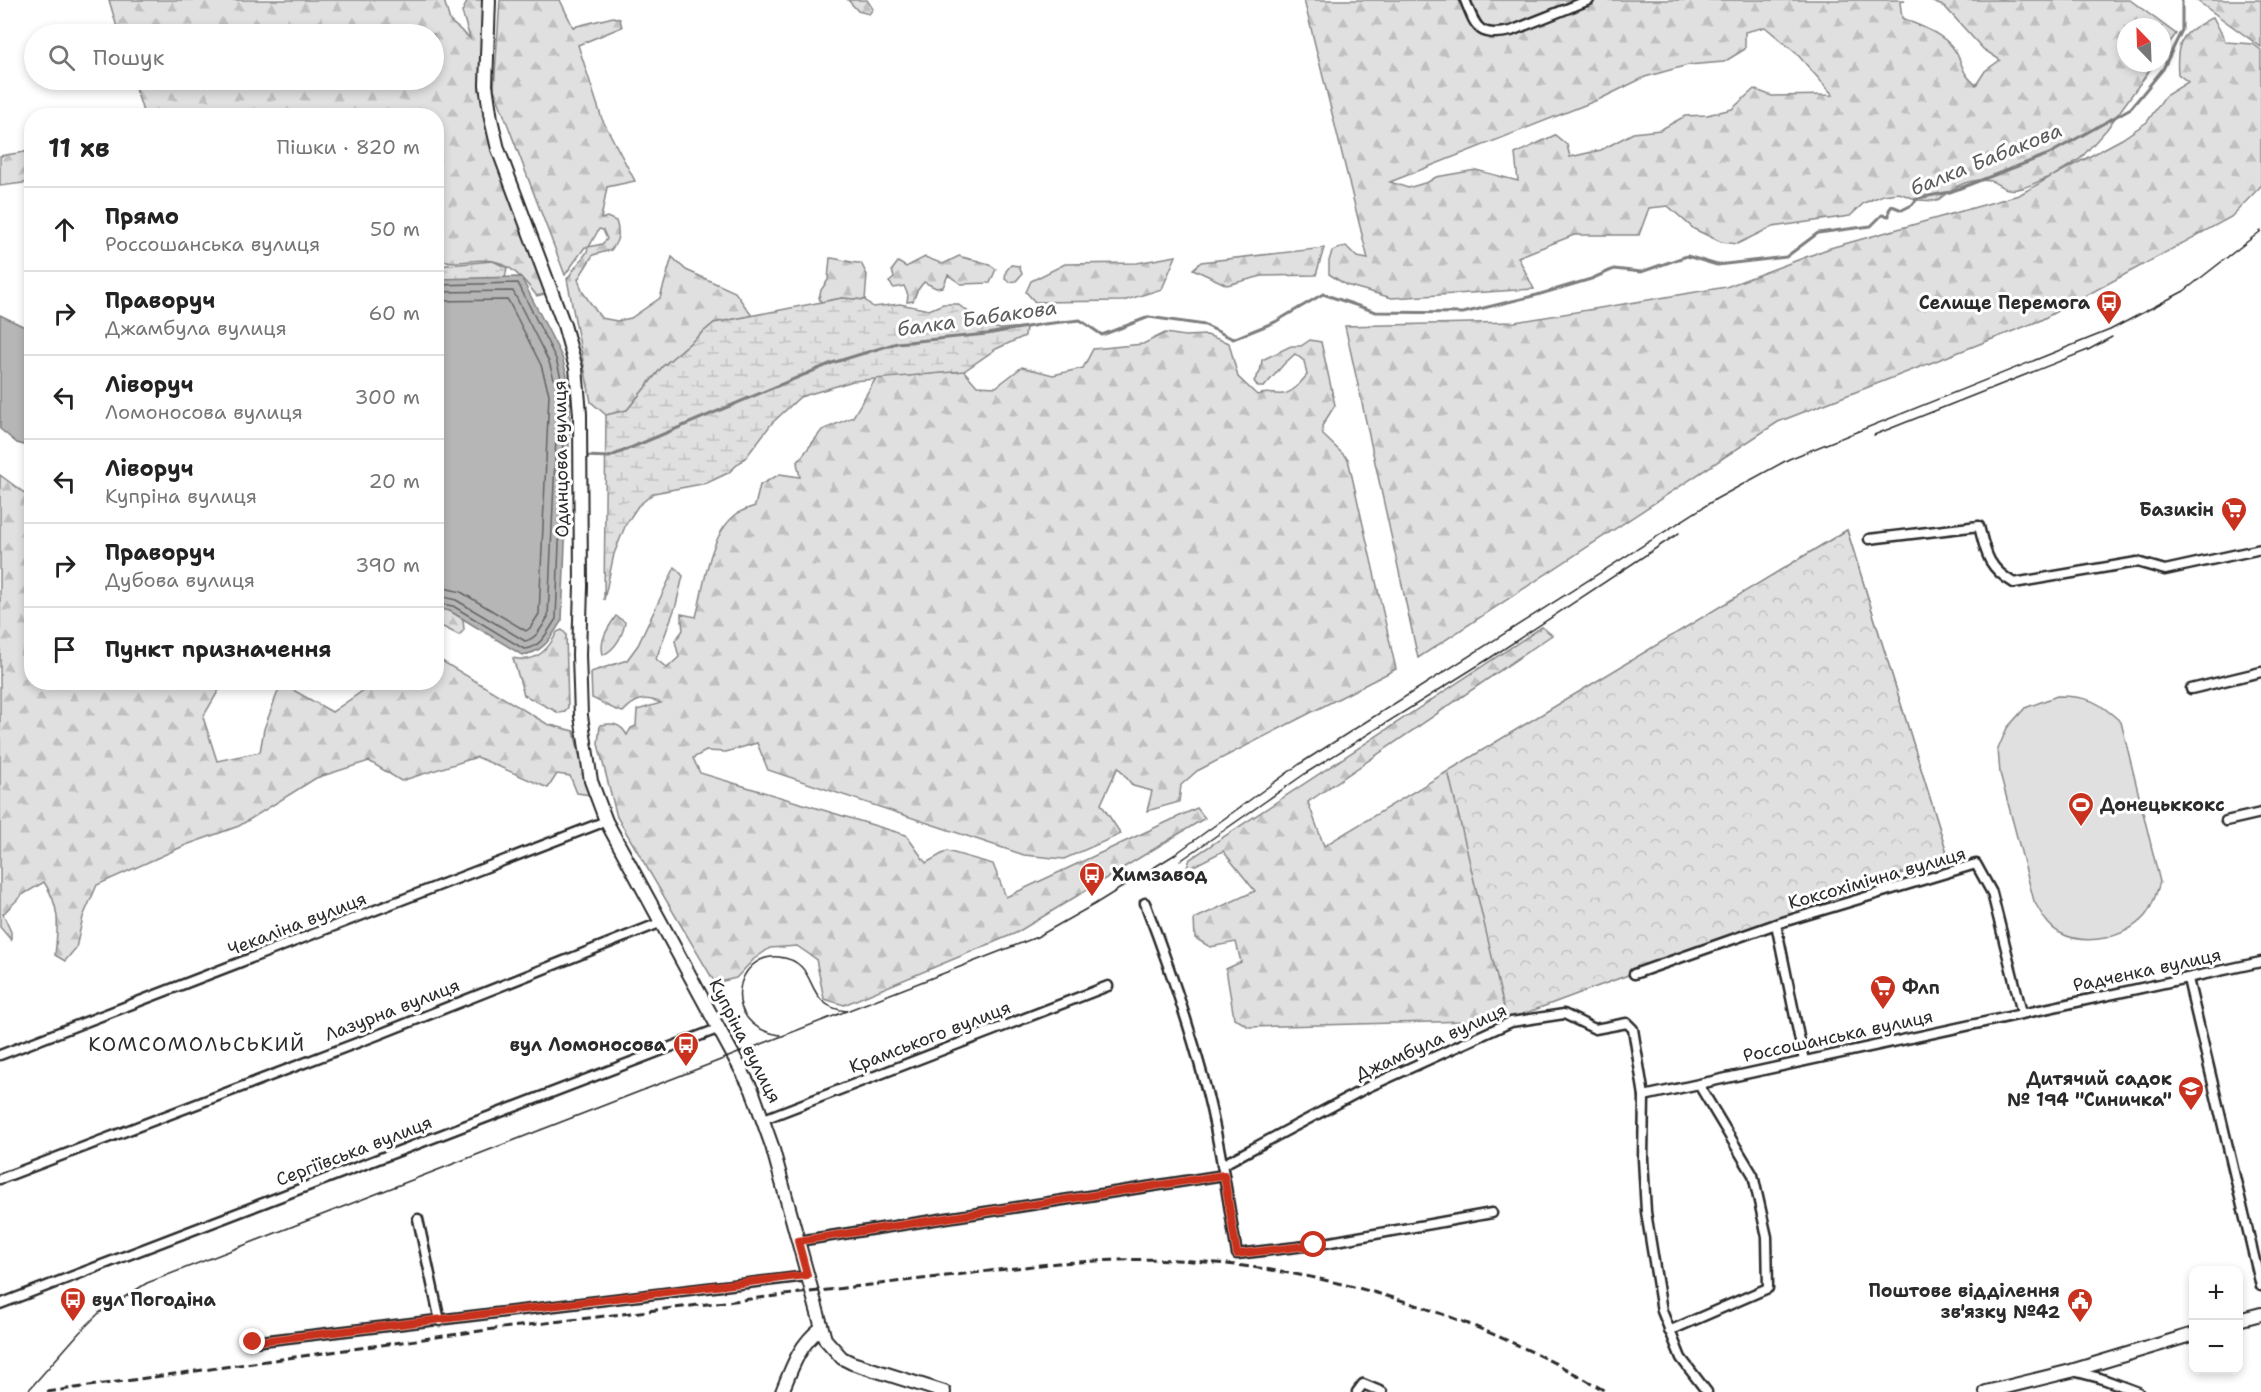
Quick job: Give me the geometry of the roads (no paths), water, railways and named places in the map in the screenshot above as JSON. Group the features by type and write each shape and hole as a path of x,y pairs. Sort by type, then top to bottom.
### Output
{"main road":[{"name":"Одинцова вулиця","path":"489,0 486,85 490,119 502,160 564,325 576,368 580,414 581,716 591,781 606,821"},
{"name":"Купріна вулиця","path":"606,821 752,1090 764,1119 821,1328 832,1349 852,1363 944,1392"},
{"path":"2243,1319 2261,1314"},
{"path":"783,1392 800,1350 808,1338 821,1328"},
{"path":"1986,1392 2071,1371 2189,1335"}],"street":[{"path":"1465,0 1476,27 1485,33 1497,34 1511,31 1589,0"},
{"path":"1869,539 1979,526 1987,559 2001,576 2014,584 2138,562 2165,570 2261,549"},
{"path":"2191,689 2261,672"},
{"path":"2226,821 2261,813"},
{"name":"Чекаліна вулиця","path":"0,1055 606,821"},
{"name":"Коксохімічна вулиця","path":"1634,974 1776,924 1976,864 1992,893 2022,1013"},
{"path":"1145,903 1170,968 1204,1078 1237,1254 1314,1245 1492,1213"},
{"name":"Лазурна вулиця","path":"0,1179 375,1036 662,922"},
{"name":"Коксохімічна вулиця","path":"1776,924 1804,1061"},
{"name":"Радченка вулиця","path":"2039,1010 2261,962"},
{"path":"2188,979 2261,1286"},
{"name":"Крамського вулиця","path":"764,1119 1108,986"},
{"name":"Россошанська вулиця","path":"1644,1095 2039,1010"},
{"name":"Джамбула вулиця","path":"1222,1165 1368,1087 1511,1022 1564,1014 1595,1029 1628,1023 1633,1029 1644,1095"},
{"name":"Сергіївська вулиця","path":"0,1304 720,1028"},
{"path":"1669,1331 1768,1287 1767,1237 1753,1175 1699,1085"},
{"path":"1644,1095 1643,1159 1646,1212 1662,1311 1681,1358 1707,1392"},
{"path":"798,1241 1224,1175"},
{"path":"418,1219 440,1321"},
{"path":"253,1342 807,1275"},
{"path":"2071,1371 2100,1378 2138,1392"},
{"path":"1357,1392 1363,1384 1382,1392"}],"water":[{"path":"521,277 562,357 571,391 562,620 541,648 530,654 522,655 450,611 444,610 444,279"},
{"path":"0,315 24,327 24,445 17,443 0,429"}],"waterway":[{"name":"балка Бабакова","path":"584,456 609,457 832,363 897,343 987,334 1080,320 1102,335 1149,317 1205,325 1233,339 1275,322 1323,294 1376,312 1463,313 1537,295 1591,279 1614,269 1641,272 1687,256 1717,265 1786,257 1818,233 1871,226 1882,215 1889,216 1892,206 1902,210 1912,205 1918,198 1950,192 2049,154 2131,108 2163,69 2182,30 2182,0"}],"tram line":[{"path":"27,1392 99,1313 147,1283 1037,937 1174,855 1301,763 1716,499 1789,459 2110,330 2184,291 2261,231"},
{"path":"1874,435 2088,350 2112,337"},
{"path":"1180,861 1306,773 1490,658 1679,533"},
{"path":"780,1035 760,1029 748,1018 741,1005 740,991 744,977 752,966 764,959 779,957 792,961 801,967 822,1001 846,1011"}],"railway":[{"path":"47,1392 494,1329 1058,1263 1147,1259 1233,1265 1289,1273 1399,1300 1453,1318 1505,1340 1557,1364 1607,1392"}],"place":[{"name":"Селище Перемога","path":"2109,326"},
{"name":"Базикін","path":"2234,533"},
{"name":"Донецьккокс","path":"2081,828"},
{"name":"Химзавод","path":"1092,898"},
{"name":"Флп","path":"1883,1011"},
{"name":"вул Ломоносова","path":"686,1068"},
{"name":"Дитячий садок № 194 \"Синичка\"","path":"2191,1112"},
{"name":"вул Погодіна","path":"73,1323"},
{"name":"Поштове відділення зв'язку №42","path":"2080,1324"}],"district":[{"name":"КОМСОМОЛЬСЬКИЙ","path":"197,1044"}]}
